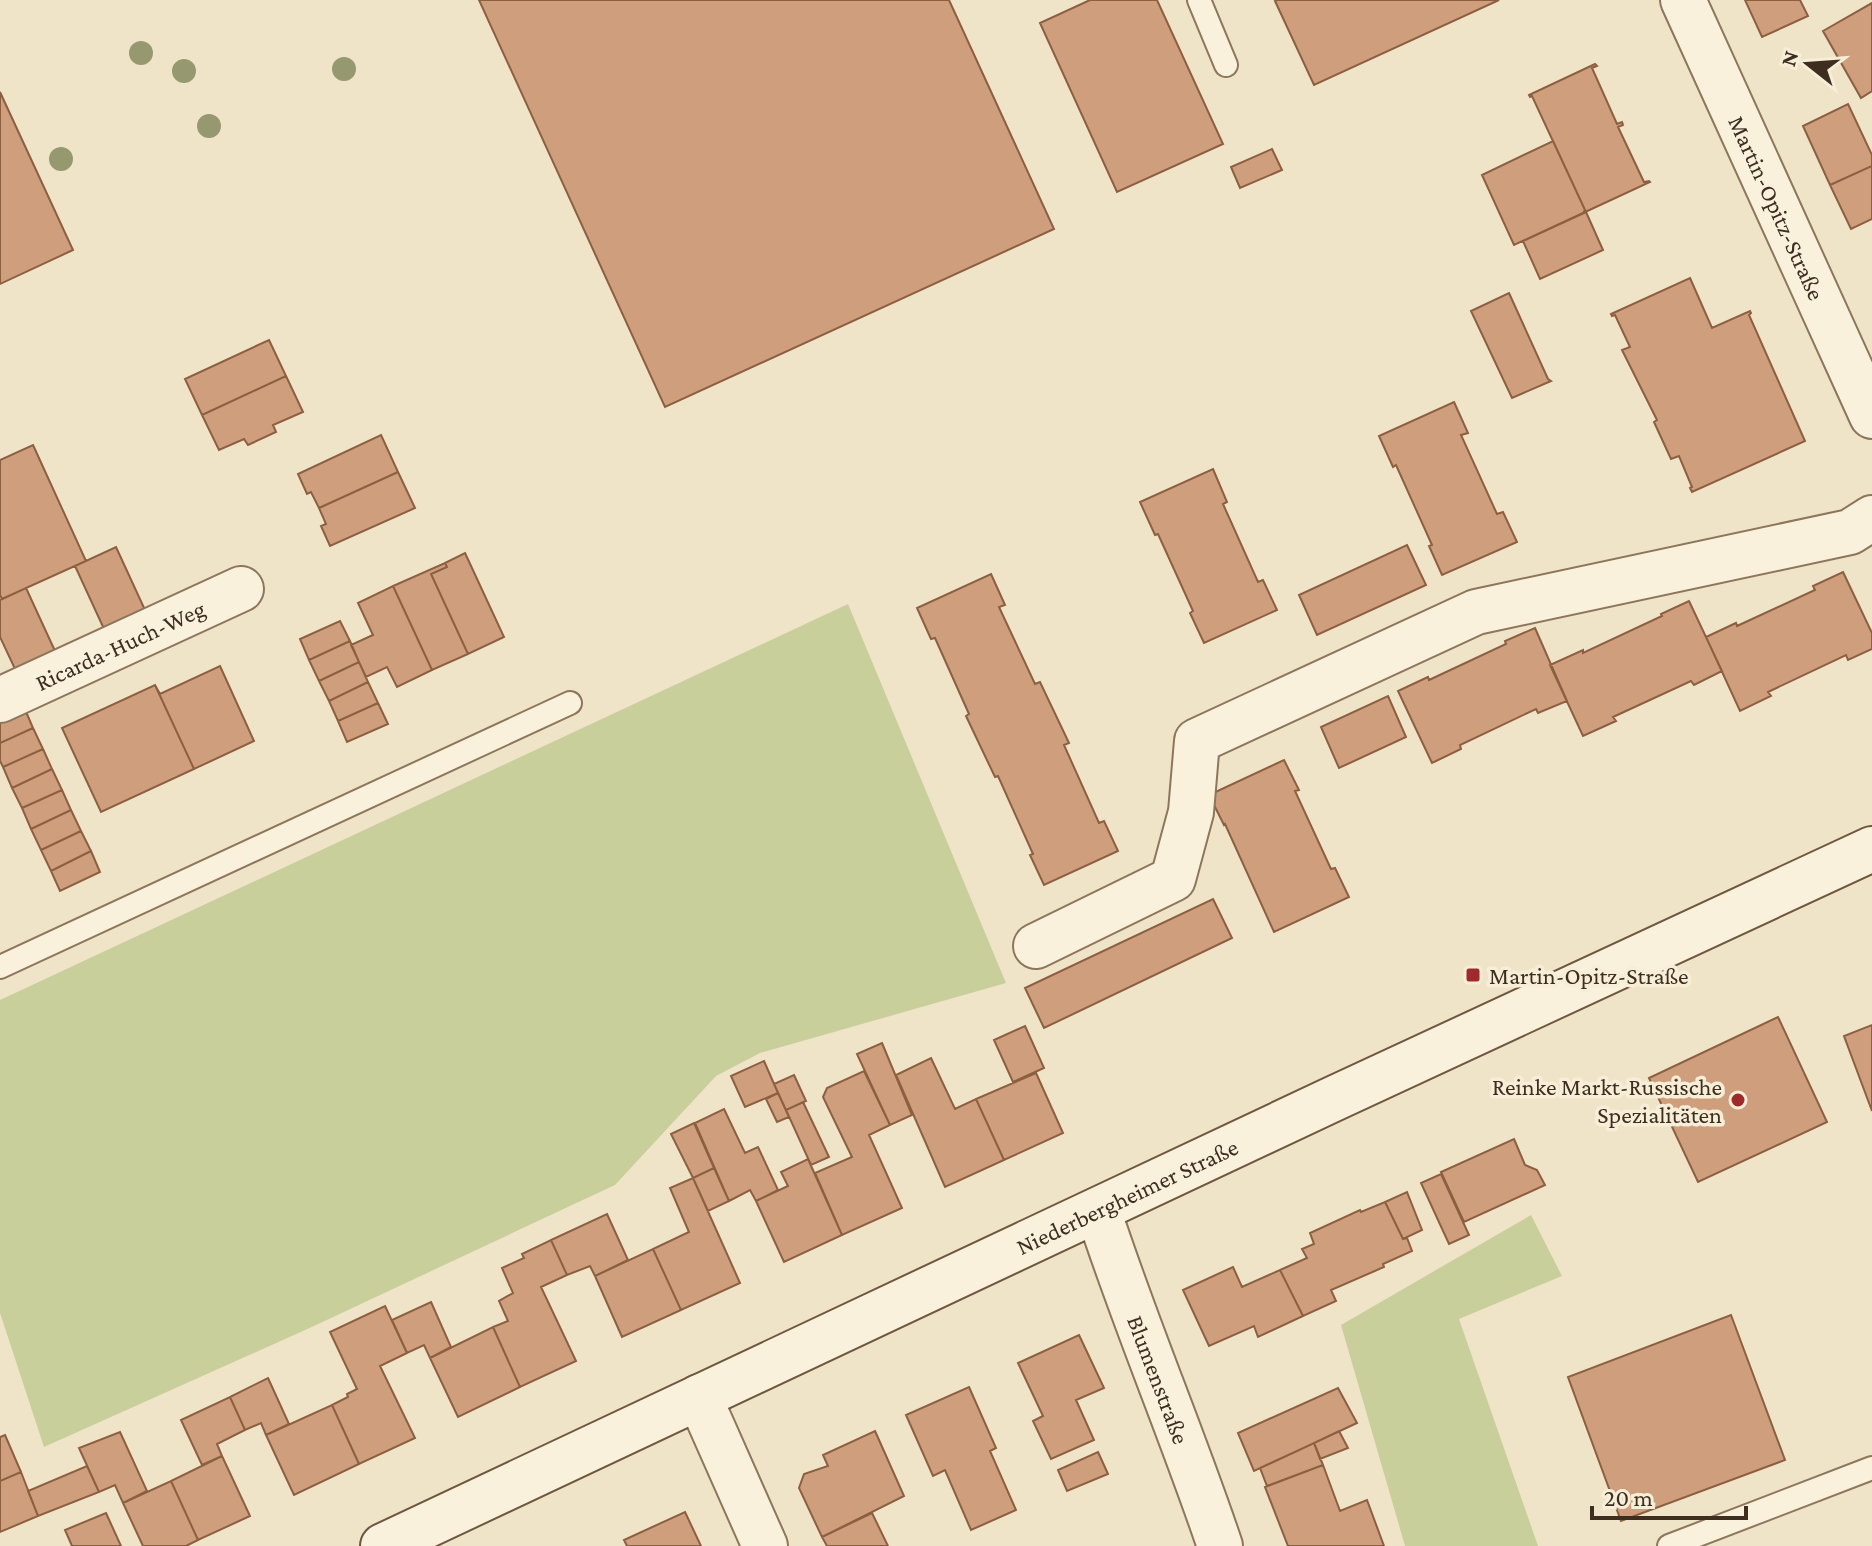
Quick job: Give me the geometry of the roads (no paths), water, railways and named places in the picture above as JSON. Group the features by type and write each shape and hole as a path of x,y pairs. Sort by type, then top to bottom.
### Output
{"street":[{"name":"Martin-Opitz-Straße","path":"1683,0 1872,416"},
{"path":"1036,946 1173,879 1191,812 1197,741 1476,612 1850,532 1872,518"},
{"name":"Ricarda-Huch-Weg","path":"0,700 241,589"},
{"name":"Niederbergheimer Straße","path":"383,1546 1872,849"},
{"name":"Blumenstraße","path":"1098,1210 1220,1546"},
{"path":"699,1397 765,1546"}],"lane":[{"path":"1199,0 1226,65"},
{"path":"0,967 570,703"},
{"path":"1669,1546 1872,1468"}],"place":[{"name":"Martin-Opitz-Straße","path":"1473,975"},
{"name":"Reinke Markt-Russische Spezialitäten","path":"1738,1100"}]}
